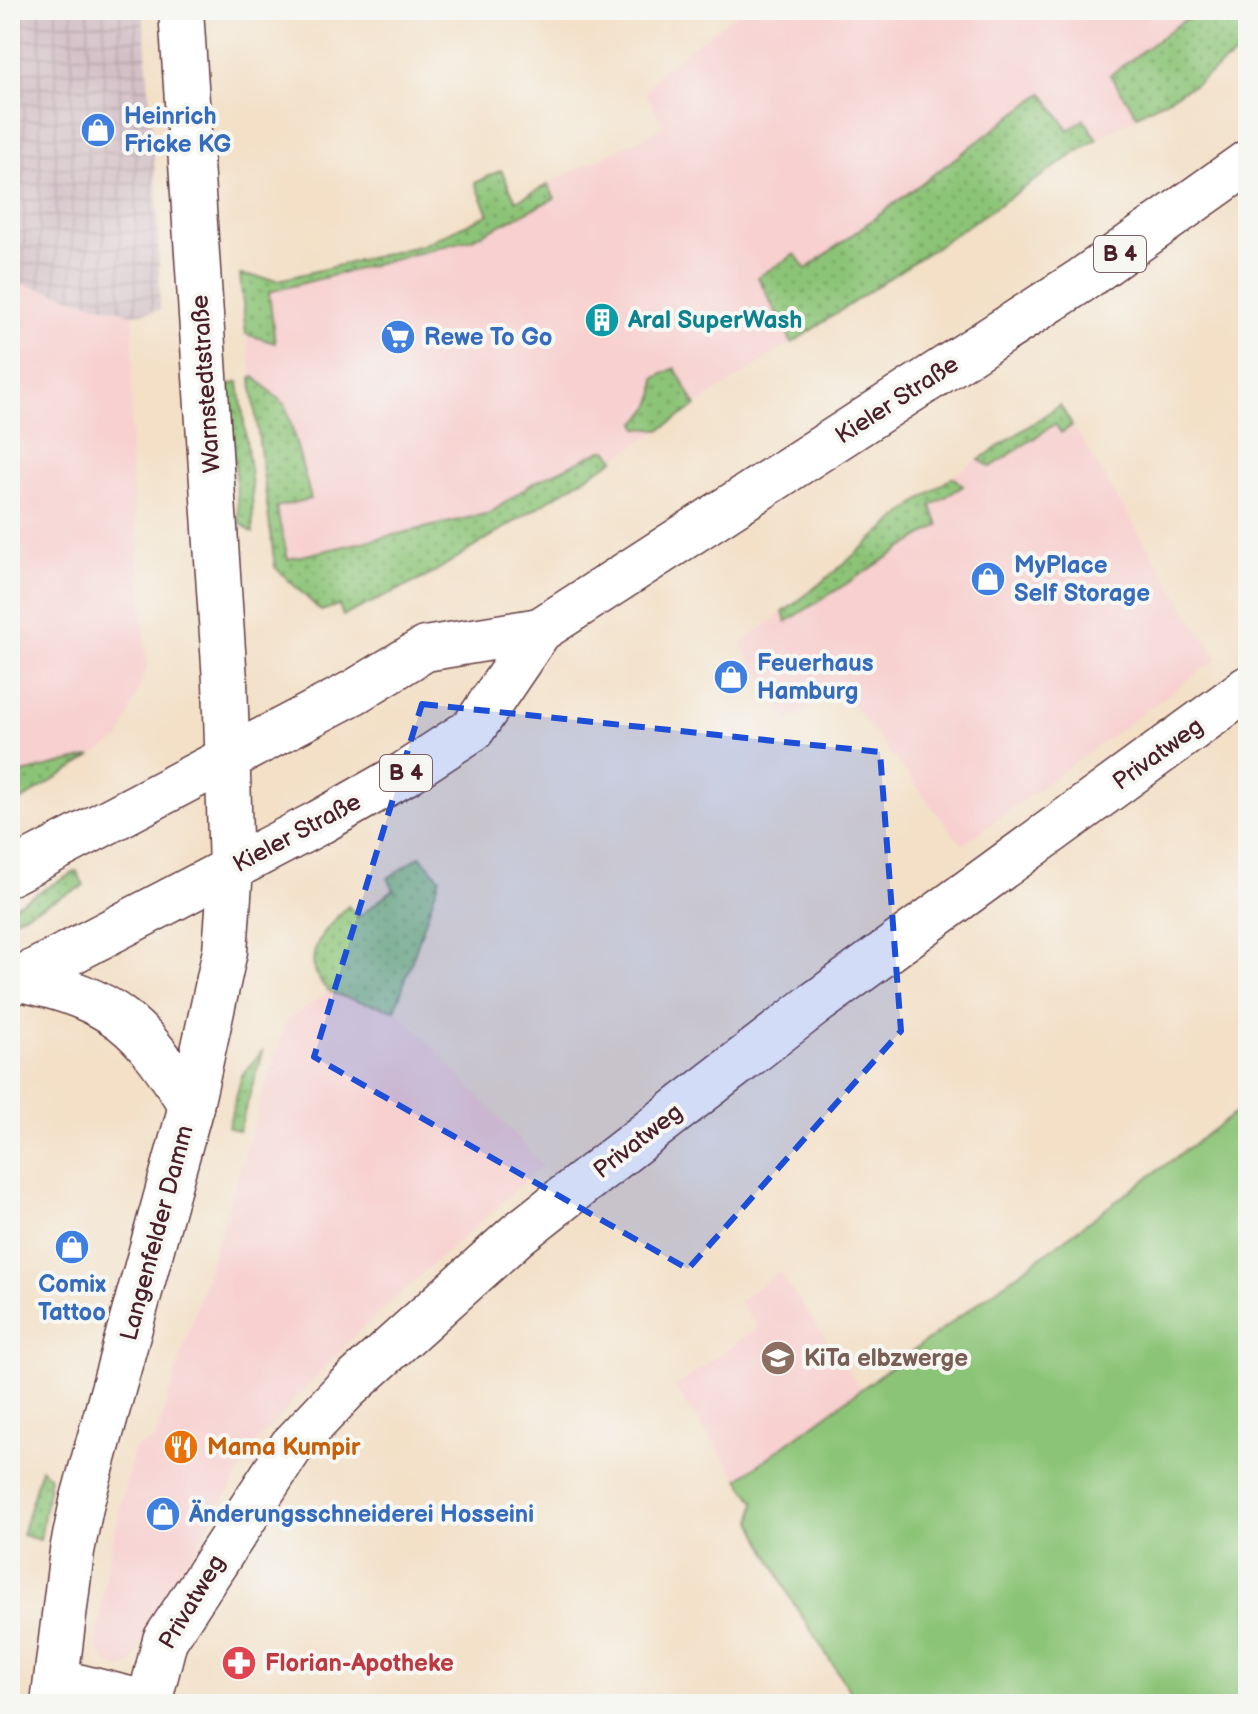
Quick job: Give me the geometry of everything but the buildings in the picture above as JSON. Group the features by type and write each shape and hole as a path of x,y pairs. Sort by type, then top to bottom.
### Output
{"street":[{"name":"Warnstedtstraße","path":"181,10 230,758"},
{"name":"Kieler Straße","path":"15,982 406,773 473,729 540,630 1082,280 1248,162"},
{"name":"Kieler Straße","path":"10,873 356,691 425,649 540,630"},
{"name":"Privatweg","path":"150,1704 165,1640 291,1447 346,1389 518,1234 579,1186 816,1003 1248,688"},
{"name":"Langenfelder Damm","path":"55,1692 72,1551 82,1502 191,1106 225,951 231,869 230,758"},
{"path":"15,982 71,990 108,1009 155,1050 191,1106"},
{"path":"55,1692 150,1704"}],"highlighted area":[{"path":"422,704 880,752 901,1031 688,1269 314,1057"}],"shaded area":[{"path":"10,10 143,10 157,197 160,310 134,314 10,281"},
{"path":"742,10 1248,10 1248,46 1194,85 1097,139 660,430 426,577 343,616 339,605 321,611 275,567 240,276 279,280 422,245 664,127 646,93 660,71"},
{"path":"10,281 134,314 130,455 147,666 120,739 22,800 10,804"},
{"path":"1060,405 1217,659 962,845 839,686 789,721 740,644 851,561 921,497"},
{"path":"330,991 399,1011 543,1165 361,1329 258,1440 186,1566 165,1593 133,1663 123,1669 108,1663 96,1647 107,1564 134,1448 155,1440 286,1021"},
{"name":"KiTa elbzwerge","path":"779,1272 862,1390 739,1479 674,1387 758,1328 739,1301"}],"green space":[{"path":"1198,10 1248,10 1248,46 1194,85 1137,115 1110,75"},
{"path":"1043,93 1069,130 1084,119 1097,139 792,343 758,277 795,254 806,269"},
{"path":"501,170 516,201 548,185 555,198 472,239 269,292 275,343 246,334 240,275 279,280 422,245 489,214 475,183"},
{"path":"675,368 696,406 660,430 638,428 636,422 649,409 654,398 655,378"},
{"path":"255,377 286,406 311,499 276,507 288,559 490,513 533,483 602,450 607,450 615,459 426,577 343,616 339,605 321,611 275,567 251,378"},
{"path":"239,382 252,486 253,533 239,522 229,385"},
{"path":"1060,405 1072,426 1061,433 1055,424 991,467 979,460"},
{"path":"953,477 963,486 931,506 939,525 786,622 783,612"},
{"path":"92,756 22,800 10,804 10,776"},
{"path":"420,856 440,878 395,1010 328,990 318,979 314,967 313,956 322,935 348,906 358,917 394,889 388,878"},
{"path":"77,871 84,886 10,921 10,908"},
{"path":"263,1050 239,1131 228,1127 242,1075"},
{"path":"1248,1104 1248,1704 858,1704 791,1599 753,1523 755,1502 739,1479"},
{"path":"41,1468 50,1477 40,1540 22,1535"}],"place":[{"name":"Heinrich Fricke KG","path":"98,130"},
{"name":"Aral SuperWash","path":"602,320"},
{"name":"Rewe To Go","path":"398,337"},
{"name":"MyPlace Self Storage","path":"988,579"},
{"name":"Feuerhaus Hamburg","path":"731,677"},
{"name":"Comix Tattoo","path":"72,1247"},
{"name":"KiTa elbzwerge","path":"778,1358"},
{"name":"Mama Kumpir","path":"181,1447"},
{"name":"Änderungsschneiderei Hosseini","path":"163,1514"},
{"name":"Florian-Apotheke","path":"239,1663"}]}
